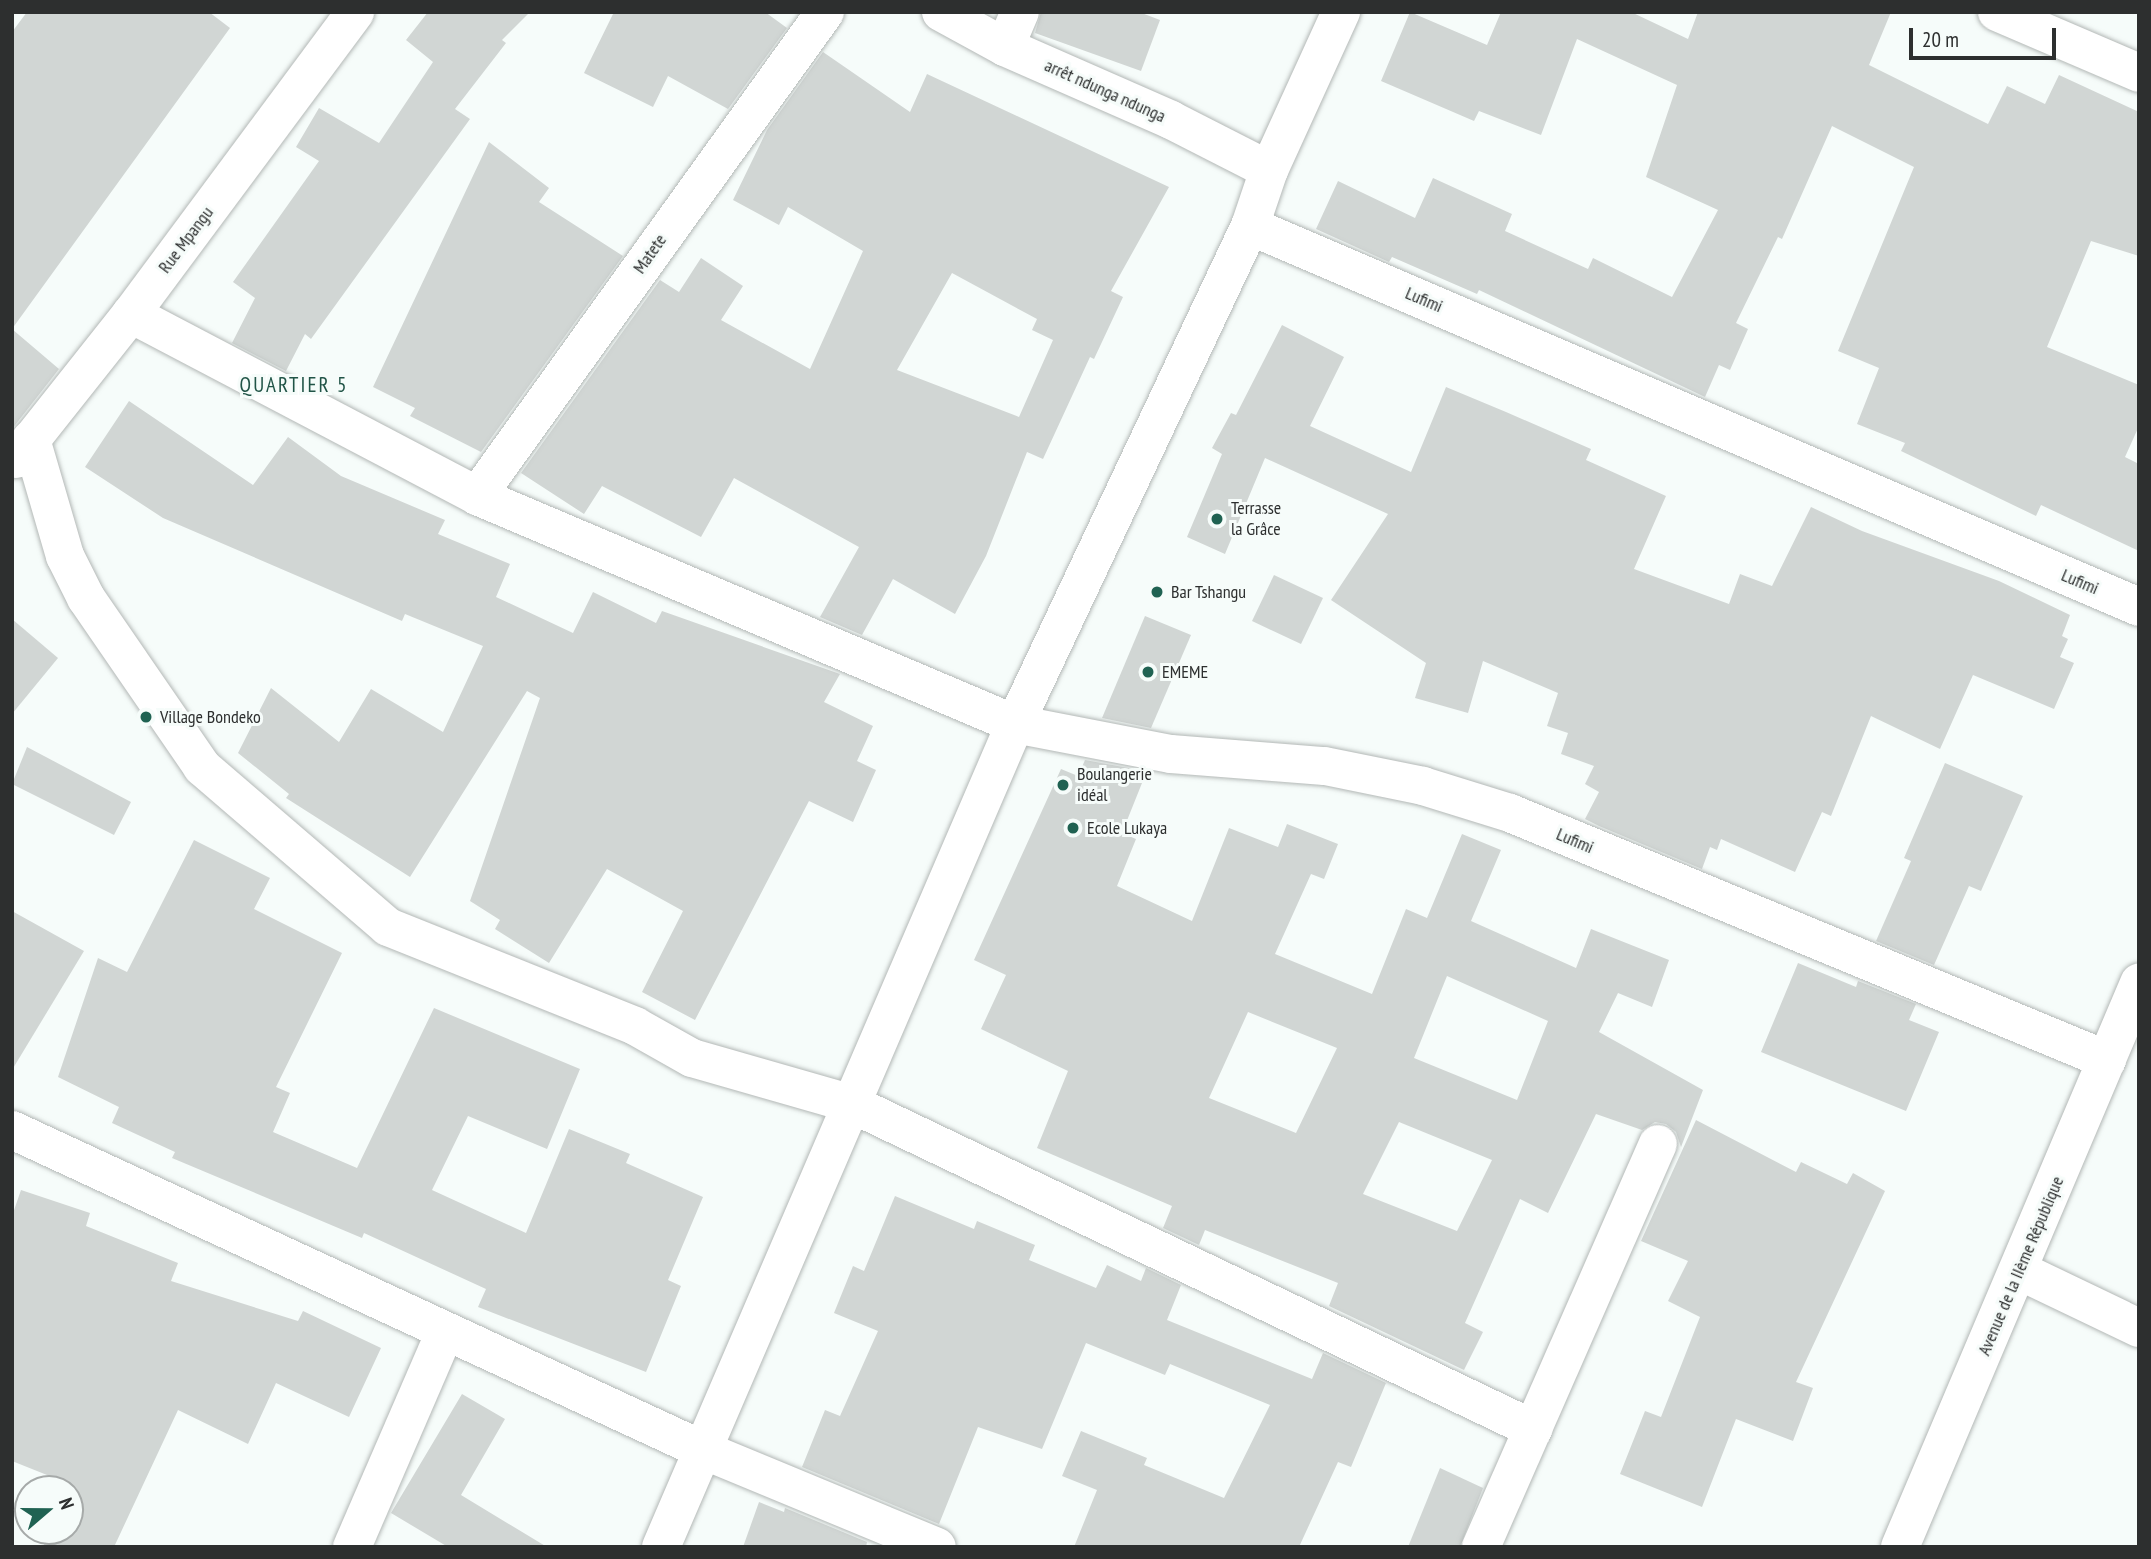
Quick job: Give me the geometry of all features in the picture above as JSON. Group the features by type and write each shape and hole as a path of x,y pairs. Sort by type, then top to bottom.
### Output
{"street":[{"name":"Rue Mpangu","path":"22,451 131,314 355,12"},
{"name":"Matete","path":"477,496 825,12"},
{"name":"arrêt ndunga ndunga","path":"941,12 1005,47 1171,120 1269,170"},
{"path":"1005,47 1020,12"},
{"path":"661,1547 1015,724 1250,226 1269,170 1340,12"},
{"path":"1997,12 2139,73"},
{"name":"Lufimi","path":"1250,226 2139,607"},
{"name":"Lufimi","path":"131,314 477,496 1015,724 1171,754 1325,766 1423,786 1510,813 2107,1060"},
{"path":"22,451 65,556 86,598 202,767 323,876 388,927 635,1026 692,1058 852,1104 1533,1429"},
{"name":"Avenue de la IIème République","path":"1900,1547 2020,1270 2139,983"},
{"path":"12,1130 703,1450 937,1547"},
{"path":"1481,1547 1658,1144"},
{"path":"2020,1270 2139,1328"},
{"path":"352,1547 446,1332"}],"building":[{"path":"27,12 209,12 230,28 12,329 12,32"},
{"path":"428,12 530,12 502,40 506,43 455,109 470,119 311,339 305,334 286,371 232,343 255,298 233,282 319,161 296,147 319,108 379,143 433,62 406,40"},
{"path":"614,12 765,12 787,28 728,109 668,76 653,107 584,73"},
{"path":"1041,12 1139,12 1160,20 1141,71 1035,33"},
{"path":"1410,12 1487,45 1501,12 1631,12 1688,39 1698,12 1891,12 1869,65 1988,124 2007,86 2045,104 2059,75 2139,112 2139,256 2091,241 2047,347 2139,385 2139,426 2125,457 2139,464 2139,551 2041,505 2036,516 1901,451 1905,443 1857,424 1879,368 1838,351 1914,167 1832,126 1782,239 1778,237 1736,323 1748,329 1730,370 1719,365 1705,397 1479,290 1477,294 1392,257 1389,262 1316,229 1338,181 1415,218 1433,178 1512,214 1505,231 1588,269 1593,258 1672,297 1718,210 1646,177 1677,85 1577,39 1541,135 1479,111 1474,121 1381,81"},
{"path":"823,52 910,112 927,74 1169,187 1111,291 1123,297 1094,359 1090,357 1043,459 1027,452 986,556 955,614 893,579 862,635 820,617 859,547 734,478 701,537 602,486 584,514 521,473 660,280 679,292 701,258 743,286 721,320 810,369 863,251 788,207 779,225 733,200 767,130","holes":["952,273 1037,319 1032,330 1053,340 1019,417 897,370"]},
{"path":"489,142 549,188 539,202 623,256 481,452 410,416 415,408 373,387"},
{"path":"1282,325 1344,357 1310,426 1411,472 1446,387 1506,412 1591,449 1586,460 1666,496 1634,569 1729,604 1740,574 1772,586 1811,507 1862,531 1999,581 2070,615 2062,636 2068,639 2060,657 2074,663 2054,709 1973,675 1940,749 1871,716 1831,816 1822,812 1795,872 1721,839 1717,850 1710,847 1702,869 1599,826 1585,819 1599,792 1585,784 1594,766 1561,754 1568,733 1547,726 1558,693 1483,661 1468,713 1415,698 1426,663 1331,600 1388,514 1265,458 1225,554 1187,537 1222,454 1212,448 1231,413 1236,415"},
{"path":"12,329 59,369 12,429"},
{"path":"129,401 253,485 288,437 341,476 445,520 438,534 510,564 496,597 573,633 593,592 656,623 662,611 840,674 824,702 873,726 857,761 876,770 853,822 809,801 695,1020 642,992 683,911 607,869 549,963 495,929 500,920 470,901 540,698 527,691 410,877 286,798 289,794 238,753 271,688 339,742 371,689 443,732 483,646 405,614 402,621 163,518 85,467"},
{"path":"1274,575 1323,598 1301,644 1252,621"},
{"name":"EMEME","path":"1145,616 1191,635 1151,728 1102,718"},
{"path":"12,619 58,658 12,714"},
{"path":"27,747 131,802 114,835 12,784"},
{"path":"1085,760 1134,769 1130,778 1142,783 1122,833 1136,839 1117,886 1192,921 1229,828 1278,847 1287,824 1338,844 1324,879 1311,874 1275,954 1372,994 1406,909 1427,918 1462,834 1501,850 1471,921 1576,968 1591,929 1669,960 1652,1007 1618,993 1599,1032 1703,1090 1681,1147 1676,1132 1666,1124 1655,1122 1642,1130 1596,1114 1548,1213 1520,1199 1465,1323 1483,1332 1464,1370 1329,1306 1338,1283 1205,1230 1199,1245 1163,1228 1172,1206 1037,1148 1068,1071 981,1029 1006,975 974,960 1061,769 1078,776","holes":["1447,976 1548,1021 1517,1100 1414,1058","1248,1012 1337,1048 1296,1133 1209,1098","1399,1122 1492,1160 1457,1231 1363,1194"]},
{"path":"1945,763 2023,796 1981,891 1969,886 1934,965 1876,941 1911,861 1904,858"},
{"path":"194,840 270,878 254,909 342,953 276,1087 290,1093 273,1132 357,1168 434,1008 580,1069 547,1149 468,1116 432,1190 526,1233 569,1129 630,1154 626,1163 703,1197 668,1280 681,1286 646,1372 478,1307 486,1289 364,1233 362,1238 172,1158 175,1152 112,1123 119,1107 58,1077 98,958 127,972"},
{"path":"12,911 84,951 12,1070"},
{"path":"1798,963 1856,987 1858,981 1916,1004 1909,1020 1939,1032 1906,1111 1761,1052"},
{"path":"1696,1120 1796,1172 1801,1162 1847,1184 1853,1173 1885,1191 1796,1382 1813,1388 1793,1441 1736,1419 1702,1507 1620,1474 1645,1411 1661,1417 1700,1317 1668,1301 1688,1261 1641,1241"},
{"path":"21,1190 90,1213 86,1226 178,1263 171,1281 298,1321 303,1311 381,1348 349,1417 276,1383 248,1444 178,1410 114,1547 43,1547 84,1545 84,1475 47,1475 12,1461 12,1216"},
{"path":"895,1196 974,1229 977,1221 1035,1245 1029,1260 1096,1288 1107,1265 1141,1281 1146,1268 1181,1285 1167,1320 1312,1379 1323,1353 1386,1383 1351,1467 1338,1462 1299,1547 1074,1547 1097,1490 1062,1476 1081,1431 1147,1458 1144,1465 1224,1498 1270,1405 1170,1364 1165,1375 1086,1343 1042,1449 978,1427 939,1524 802,1467 825,1410 840,1416 878,1331 834,1313 853,1266 864,1271"},
{"path":"462,1394 505,1419 461,1495 547,1547 448,1547 391,1513"},
{"path":"1440,1468 1483,1488 1460,1547 1408,1547"},
{"path":"759,1502 784,1512 785,1508 867,1542 866,1547 743,1547"}],"place":[{"name":"Terrasse la Grâce","path":"1217,519"},
{"name":"Bar Tshangu","path":"1157,592"},
{"name":"EMEME","path":"1148,672"},
{"name":"Village Bondeko","path":"146,717"},
{"name":"Boulangerie idéal","path":"1063,785"},
{"name":"Ecole Lukaya","path":"1073,828"}],"district":[{"name":"QUARTIER 5","path":"294,385"}]}
